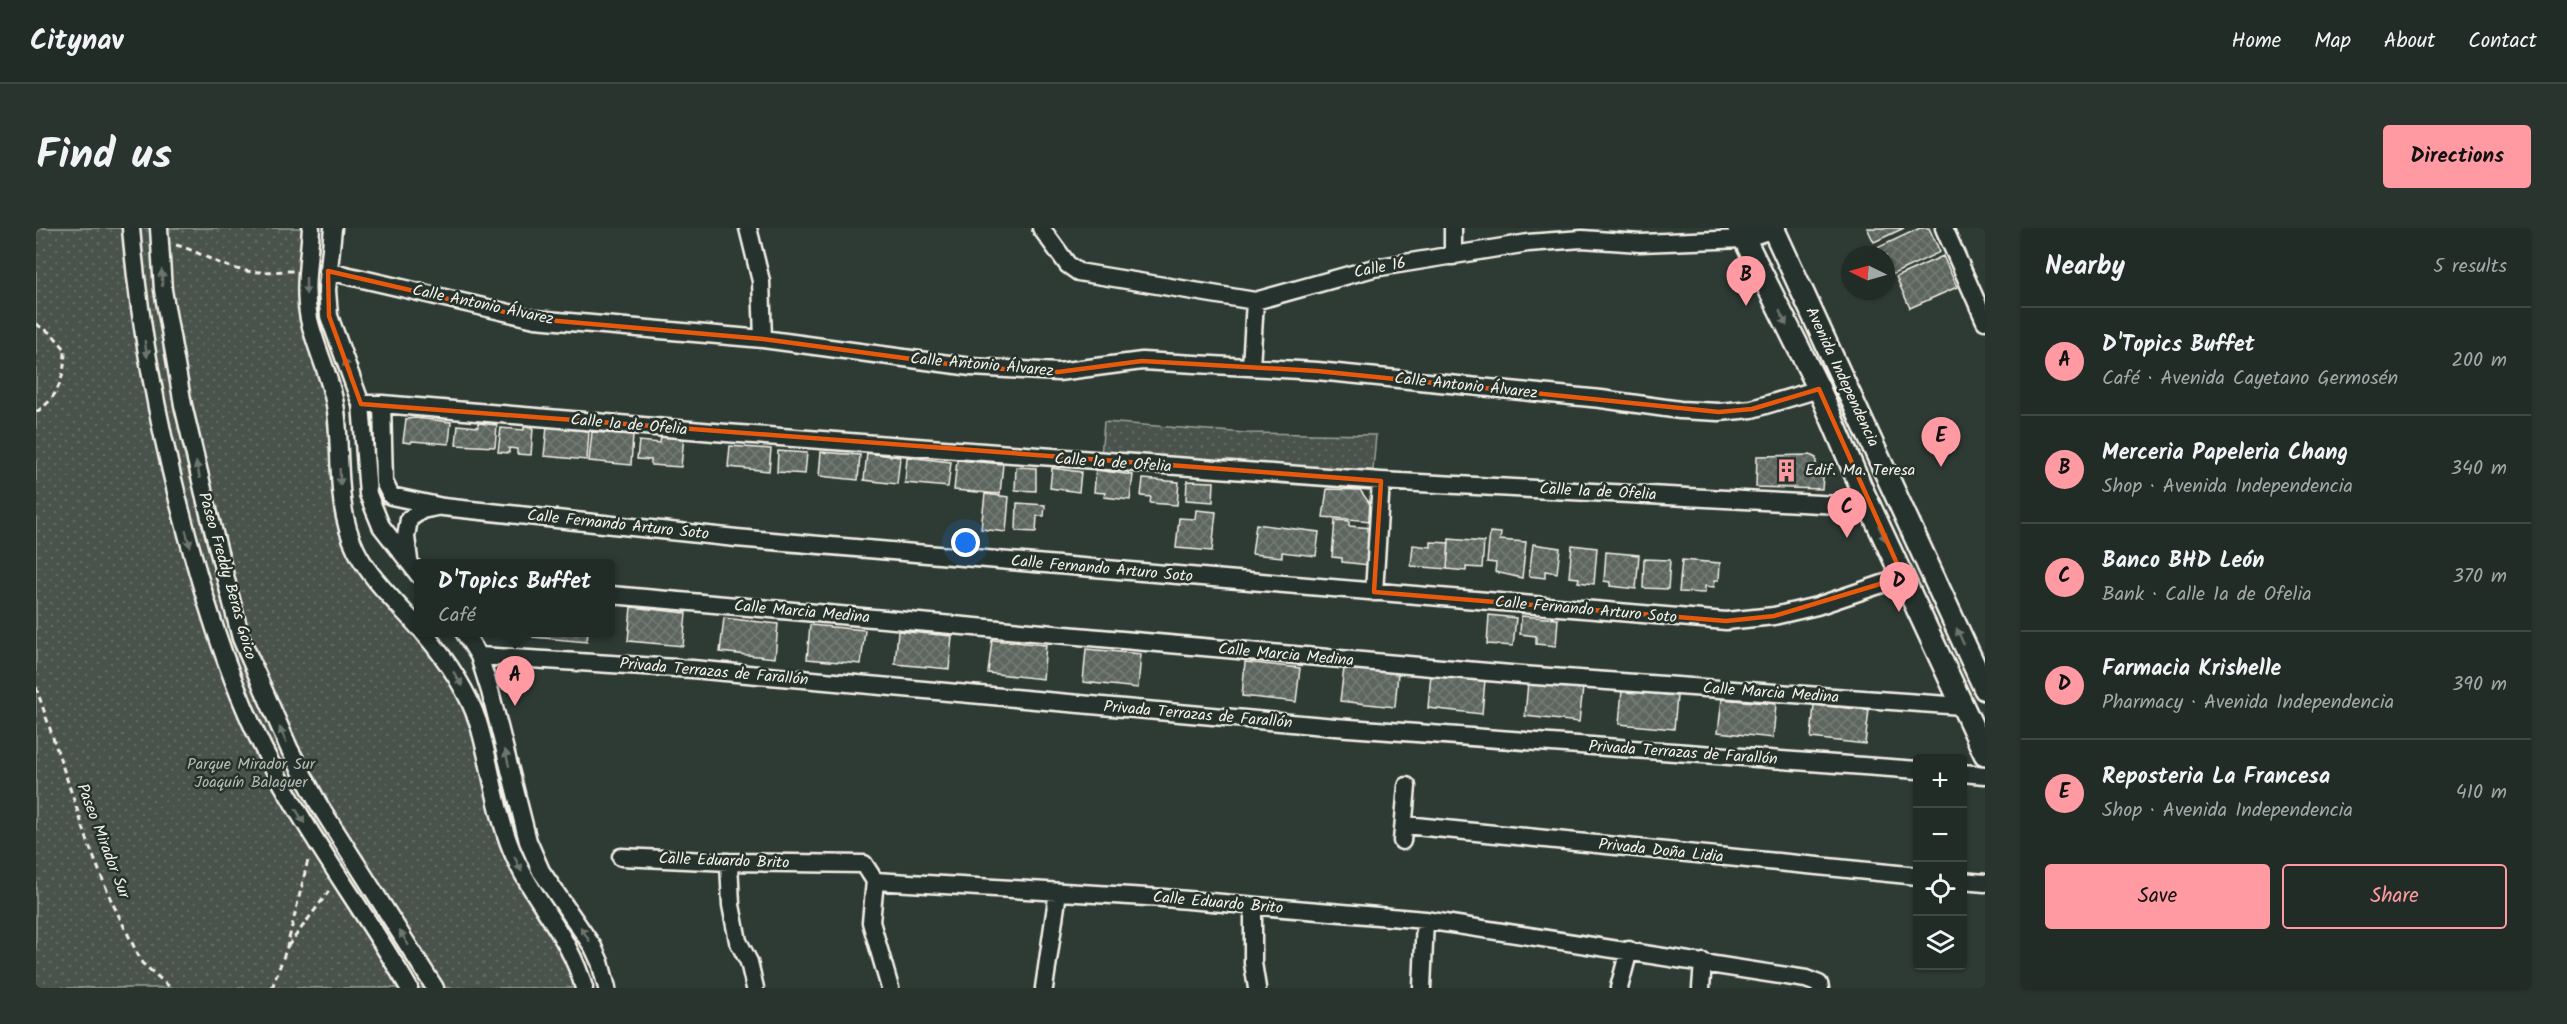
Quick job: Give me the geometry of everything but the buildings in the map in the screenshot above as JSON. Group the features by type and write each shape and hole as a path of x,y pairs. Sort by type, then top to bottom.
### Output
{"main road":[{"name":"Avenida Independencia","path":"1774,228 1985,689"},
{"name":"Avenida Independencia","path":"1742,233 1819,389 1863,492 1985,754"},
{"path":"1949,676 1974,665"}],"street":[{"name":"Paseo Freddy Beras Goico","path":"131,228 139,307 155,399 189,543 231,673 263,747 300,816 409,988"},
{"path":"311,228 306,270 306,294 310,319 336,408 342,506 350,537 368,569 414,622"},
{"path":"333,228 327,290 329,316 361,404 368,494 381,526 414,568"},
{"path":"748,228 761,281 763,339"},
{"name":"Calle 16","path":"1041,228 1068,266 1078,273 1255,301 1374,268 1555,241 1640,243 1774,228"},
{"path":"1453,228 1453,256"},
{"path":"1944,228 1985,321"},
{"name":"Paseo Freddy Beras Goico","path":"159,234 163,290 183,405 241,638 289,748 318,803 435,988"},
{"name":"Calle Antonio Álvarez","path":"328,271 535,319 763,339 971,367 1046,372 1142,361 1251,367 1317,371 1601,399 1680,410 1719,412 1752,409 1819,389"},
{"path":"1251,367 1255,301"},
{"name":"Calle 1a de Ofelia","path":"361,404 773,437 1381,481 1839,505 1863,492"},
{"name":"Calle Fernando Arturo Soto","path":"382,404 384,482 391,496 443,507 736,538 1726,621 1774,616 1817,606 1903,577"},
{"path":"1374,592 1381,481"},
{"path":"414,565 406,537 409,519 422,510 443,507"},
{"name":"Calle Marcia Medina","path":"615,594 1522,675 1962,706"},
{"path":"426,637 465,690 478,722 512,851 526,880 570,948 578,964 584,988"},
{"path":"467,637 479,656 490,691 528,841 541,871 593,947 607,988"},
{"name":"Privada Terrazas de Farallón","path":"479,656 692,669 1335,727 1913,770"},
{"path":"1967,773 1985,775"},
{"name":"Privada Doña Lidia","path":"1407,786 1403,833 1913,876"},
{"name":"Calle Eduardo Brito","path":"621,857 729,862 864,864 875,881 1058,892 1425,920 1806,979 1820,986"},
{"path":"729,862 731,905 738,941 748,962 755,988"},
{"path":"875,881 872,922 890,988"},
{"path":"1967,881 1985,883"},
{"path":"1044,988 1058,892"},
{"path":"1253,906 1257,988"},
{"path":"1422,988 1425,920"},
{"path":"1619,988 1629,950"},
{"path":"1701,988 1703,962"}],"path":[{"path":"159,234 237,270 253,272 306,270"},
{"path":"36,324 52,334 65,349 65,372 53,398 36,412"},
{"name":"Paseo Mirador Sur","path":"36,687 90,848 111,900 142,963 171,988"},
{"path":"272,988 287,947 309,860"},
{"path":"287,947 331,889"}],"highlighted area":[{"path":"328,271 535,319 763,339 971,367 1058,372 1142,361 1317,371 1719,412 1752,409 1819,389 1903,577 1774,616 1726,621 1374,592 1381,481 361,404 329,316"}],"green space":[{"name":"Parque Mirador Sur Joaquín Balaguer","path":"36,228 311,228 298,294 300,314 326,389 338,523 348,549 361,572 377,594 432,656 449,678 462,702 501,844 525,892 562,950 577,988 36,988"},
{"path":"1104,422 1246,433 1376,435 1373,470 1101,456"}],"place":[{"name":"Merceria Papeleria Chang","path":"1746,306"},
{"name":"Reposteria La Francesa","path":"1941,467"},
{"name":"Edif. Ma. Teresa","path":"1787,470"},
{"name":"Banco BHD León","path":"1847,538"},
{"name":"Farmacia Krishelle","path":"1899,612"},
{"name":"D'Topics Buffet","path":"515,706"}]}
